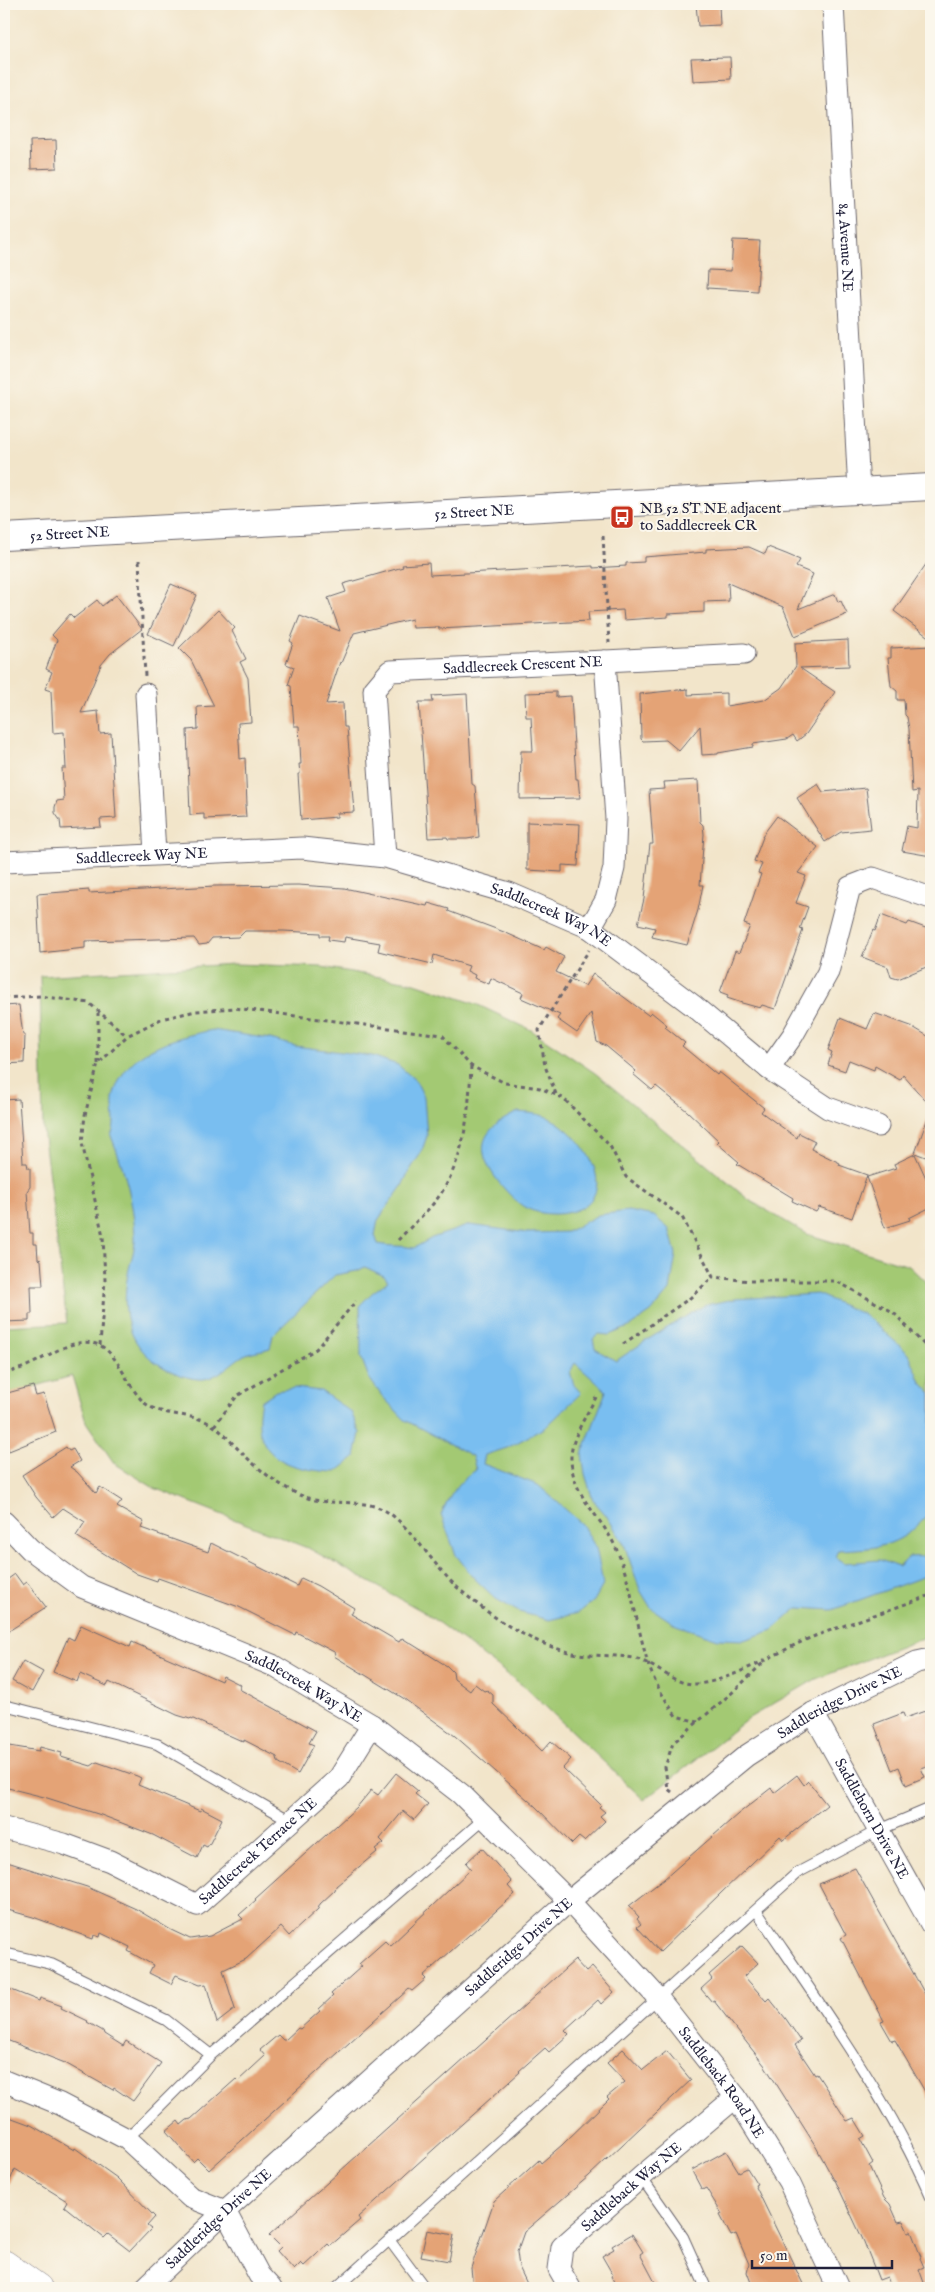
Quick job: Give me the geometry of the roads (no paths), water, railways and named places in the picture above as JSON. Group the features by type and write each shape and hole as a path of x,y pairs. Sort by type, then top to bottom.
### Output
{"main road":[{"path":"4,2264 38,2288"}],"street":[{"name":"84 Avenue NE","path":"833,4 859,491"},
{"name":"52 Street NE","path":"9,536 931,487"},
{"path":"605,661 744,654"},
{"name":"Saddlecreek Crescent NE","path":"385,857 374,690 390,671 605,661 616,819 614,868 597,934"},
{"path":"146,694 154,854"},
{"name":"Saddlecreek Way NE","path":"4,862 302,848 385,857 509,893 597,934 694,1007 769,1069 828,1108 878,1126"},
{"path":"769,1069 793,1035 828,972 850,887 873,878 931,898"},
{"name":"Saddlecreek Way NE","path":"4,1522 30,1549 82,1587 272,1665 372,1725 461,1794 570,1901"},
{"name":"Saddleridge Drive NE","path":"145,2288 225,2211 570,1901 746,1756 813,1713 917,1662 931,1659"},
{"name":"Saddlehorn Drive NE","path":"813,1713 931,1924"},
{"name":"Saddlecreek Terrace NE","path":"4,1828 64,1844 110,1861 197,1905 339,1778 372,1725"},
{"name":"Saddleback Road NE","path":"570,1901 658,1998 736,2097 789,2182 838,2288"},
{"path":"4,2080 60,2104 127,2139 190,2197 225,2211 260,2275 271,2288"},
{"name":"Saddleback Way NE","path":"570,2288 558,2269 562,2247 641,2176 736,2097"}],"lane":[{"path":"4,1705 157,1744 291,1821"},
{"path":"336,2288 798,1873 878,1830 931,1808"},
{"path":"127,2139 211,2055 486,1817"},
{"path":"756,1910 859,2061 918,2168 931,2197"},
{"path":"4,1953 51,1964 166,2020 211,2055"},
{"path":"641,2176 682,2237 706,2288"},
{"path":"390,2241 425,2288"}],"water":[{"path":"213,1030 270,1039 295,1046 372,1056 398,1065 416,1081 424,1097 427,1136 421,1153 402,1186 378,1220 375,1235 378,1244 414,1248 432,1238 470,1225 528,1233 567,1232 598,1215 628,1211 654,1216 669,1229 676,1254 670,1290 651,1312 629,1327 609,1335 599,1334 593,1339 595,1349 616,1361 705,1305 735,1299 817,1294 865,1315 909,1354 921,1382 931,1393 931,1511 920,1523 900,1539 879,1546 838,1550 835,1557 844,1563 880,1560 899,1567 909,1557 931,1556 931,1574 832,1610 798,1608 773,1630 744,1640 718,1639 676,1625 651,1608 640,1590 624,1544 606,1515 593,1500 585,1474 582,1454 606,1391 575,1363 570,1372 574,1385 581,1393 546,1427 507,1448 485,1455 483,1464 538,1485 582,1524 596,1548 603,1585 594,1601 578,1613 549,1620 519,1612 496,1599 474,1578 456,1555 441,1515 455,1490 464,1479 476,1470 472,1456 405,1420 382,1396 369,1378 361,1357 360,1305 388,1281 384,1276 365,1267 357,1271 335,1275 273,1335 270,1348 244,1355 214,1376 204,1379 188,1377 173,1372 155,1362 136,1342 130,1330 127,1317 125,1304 126,1289 135,1245 135,1236 128,1185 111,1136 114,1126 113,1099 120,1079 129,1066 140,1056 167,1042"},
{"path":"518,1112 541,1115 556,1122 580,1143 595,1171 597,1185 592,1198 581,1208 561,1214 533,1211 513,1198 492,1173 484,1152 487,1134 504,1119"},
{"path":"295,1388 321,1391 351,1412 360,1433 355,1457 336,1472 302,1468 276,1457 267,1448 261,1435 259,1420 261,1401 276,1391"}],"place":[{"name":"NB 52 ST NE adjacent to Saddlecreek CR","path":"622,517"}]}
